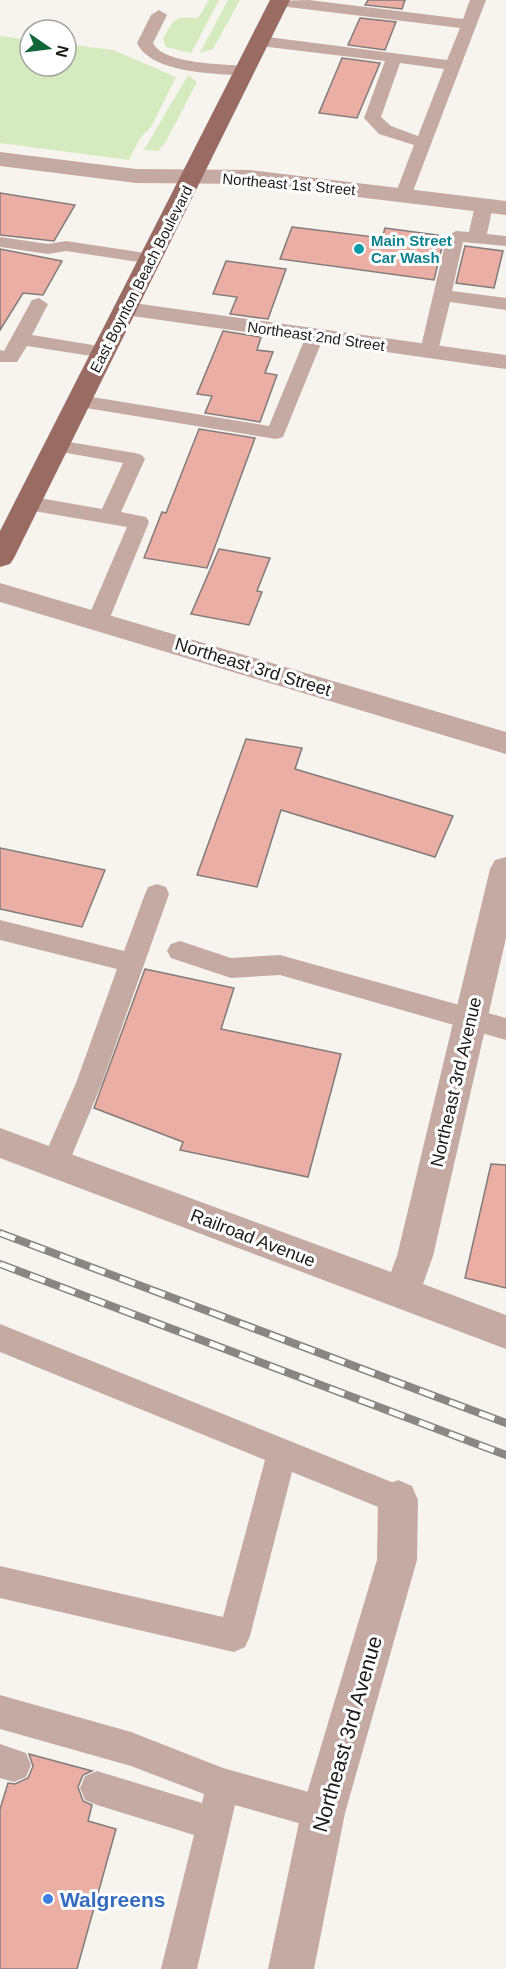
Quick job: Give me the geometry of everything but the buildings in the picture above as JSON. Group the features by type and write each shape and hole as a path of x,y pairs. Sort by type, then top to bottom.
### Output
{"main road":[{"name":"East Boynton Beach Boulevard","path":"0,558 280,0"}],"street":[{"name":"Northeast 1st Street","path":"0,159 136,176 250,177 495,207"},
{"name":"Northeast 2nd Street","path":"126,309 506,362"},
{"name":"Northeast 3rd Street","path":"0,592 506,743"},
{"name":"Northeast 3rd Avenue","path":"401,1293 414,1256 506,869"},
{"name":"Railroad Avenue","path":"0,1143 506,1332"},
{"name":"Northeast 3rd Avenue","path":"294,1968 323,1813 397,1560 398,1500"}],"lane":[{"path":"280,0 469,24"},
{"path":"404,195 478,0"},
{"path":"159,15 145,43 147,51 154,57 165,61 245,71"},
{"path":"260,41 453,65"},
{"path":"394,58 372,118 385,130 424,143"},
{"path":"477,238 495,207"},
{"path":"429,351 456,236 506,241"},
{"path":"0,242 48,249 66,246 152,259"},
{"path":"442,295 506,304"},
{"path":"0,357 10,358 39,304"},
{"path":"80,401 276,433 315,336"},
{"path":"21,339 104,352"},
{"path":"57,446 135,459 109,516"},
{"path":"28,503 139,522 98,620"},
{"path":"55,1164 89,1083 157,894"},
{"path":"0,930 132,963"},
{"path":"180,951 231,968 280,965 506,1029"},
{"path":"0,1338 398,1500"},
{"path":"0,1582 234,1636 282,1452"},
{"path":"0,1712 131,1749 223,1785 323,1813"},
{"path":"179,1969 223,1785"},
{"path":"97,1788 214,1824"}],"green space":[{"path":"209,0 219,0 191,53 166,47 163,39 173,23 184,17 198,18"},
{"path":"228,0 240,0 213,49 200,53"},
{"path":"0,36 18,38 18,78 78,78 78,46 113,50 176,77 151,127 140,138 129,160 0,143"},
{"path":"188,75 197,82 165,143 159,150 161,151 144,150"}],"railway":[{"path":"0,1233 506,1423"},
{"path":"0,1264 506,1455"}],"place":[{"name":"Main Street Car Wash","path":"359,249"},
{"name":"Walgreens","path":"48,1899"}]}
